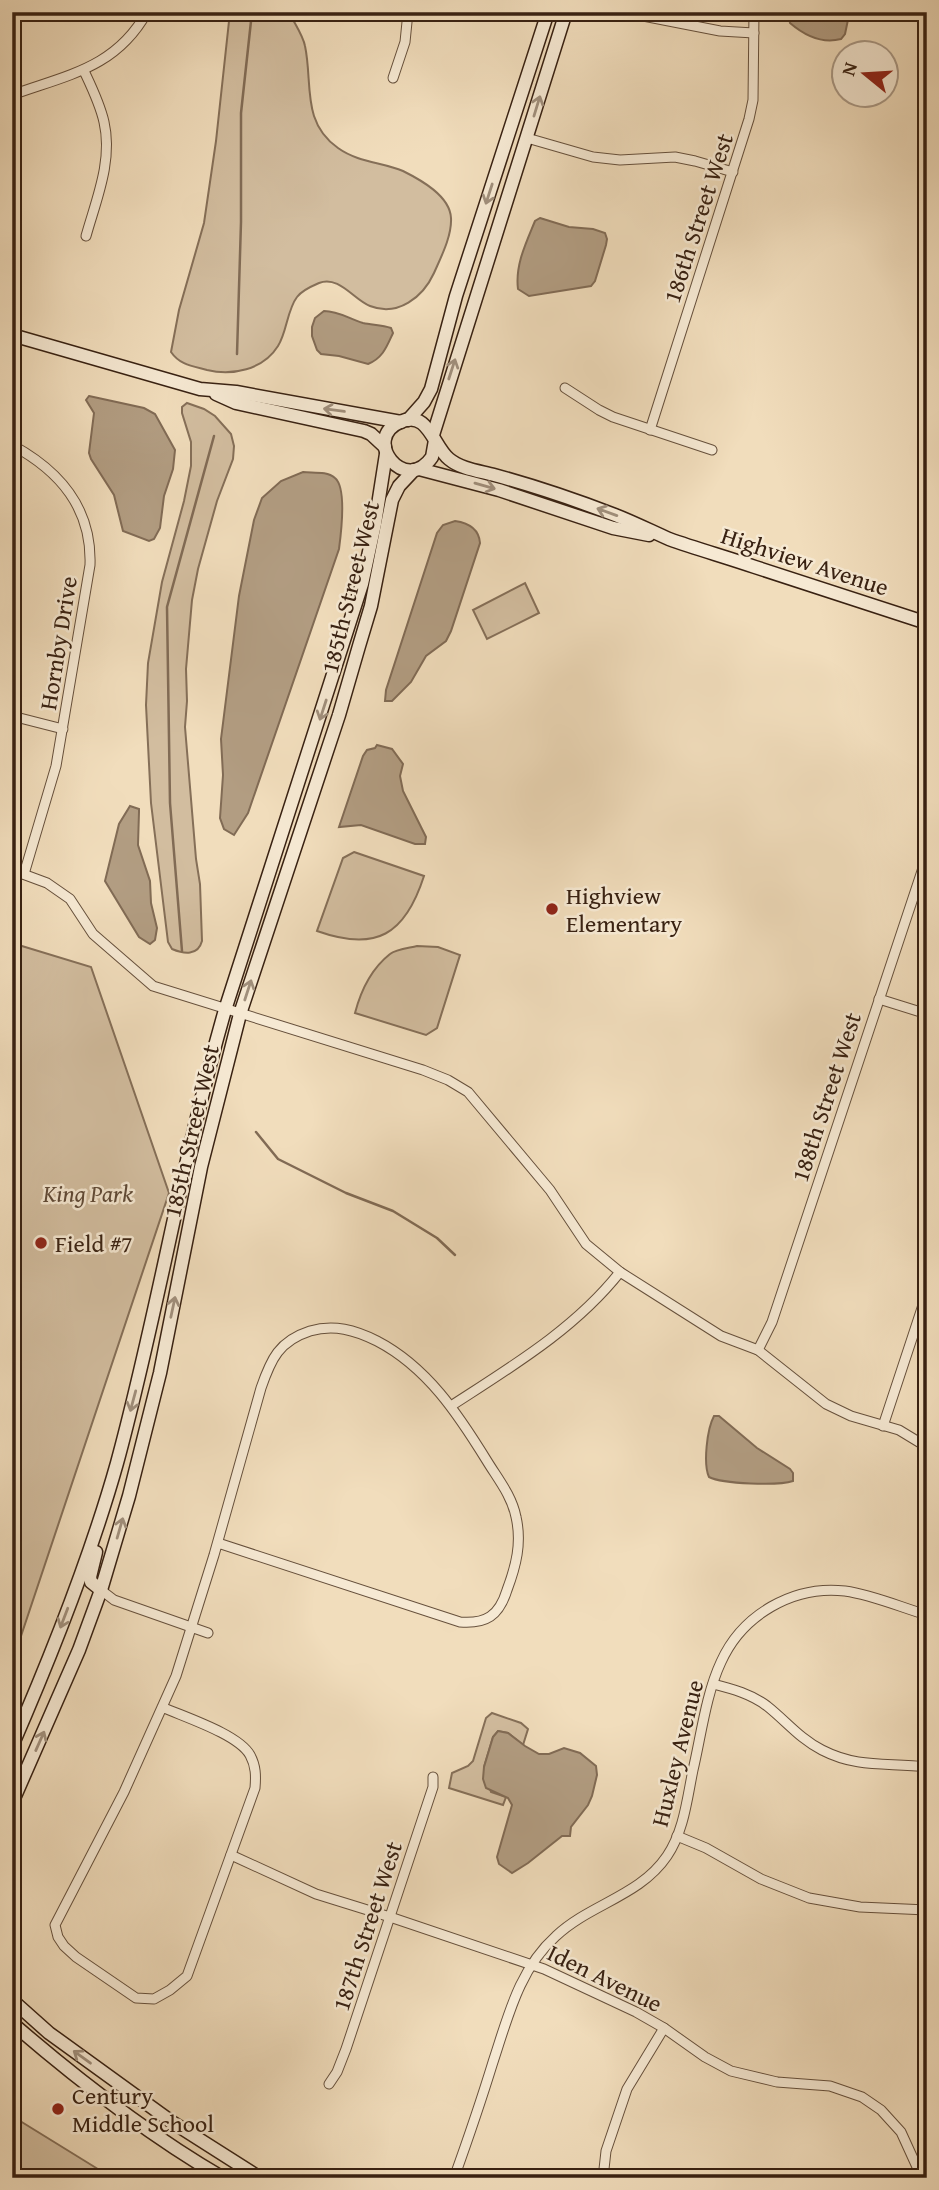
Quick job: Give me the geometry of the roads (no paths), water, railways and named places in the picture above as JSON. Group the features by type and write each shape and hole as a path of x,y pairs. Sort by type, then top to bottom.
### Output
{"street":[{"path":"13,94 84,71 104,60 122,45 147,12"},
{"path":"393,78 405,42 408,12"},
{"path":"386,450 387,434 424,402 430,389 456,296 548,12"},
{"path":"416,470 432,457 434,437 566,12"},
{"name":"186th Street West","path":"650,430 747,128 753,100 754,12"},
{"path":"633,14 720,31 754,33"},
{"path":"84,71 102,112 107,145 103,176 86,236"},
{"path":"527,138 593,157 620,160 675,157 733,172"},
{"name":"Highview Avenue","path":"12,335 210,391 236,403 363,431 386,450 397,467 499,490 612,528 670,539"},
{"path":"565,388 606,414 712,450"},
{"name":"Highview Avenue","path":"210,391 236,392 423,424 447,458 465,467 615,515 670,539 927,623"},
{"name":"Hornby Drive","path":"12,445 52,471 65,487 83,517 89,536 90,565 64,729 56,766 24,874"},
{"name":"185th Street West","path":"12,1746 46,1666 104,1506 141,1369 194,1127 225,1010 362,584 375,524 386,450"},
{"name":"185th Street West","path":"12,1803 79,1650 101,1590 141,1452 160,1373 201,1167 240,1014 371,606 392,500 400,486 416,470"},
{"path":"12,716 64,729"},
{"name":"188th Street West","path":"758,1350 772,1322 927,856"},
{"path":"12,870 47,883 70,899 93,934 153,986 391,1059 437,1075 461,1087 550,1190 586,1244 620,1272 721,1336 758,1350 826,1404 851,1416 899,1430 927,1447"},
{"path":"879,999 927,1014"},
{"path":"450,1406 532,1352 602,1295 620,1272"},
{"path":"883,1426 927,1293"},
{"path":"162,1707 227,1736 244,1747 251,1756 256,1773 255,1788 187,1976 154,1999 135,1998 76,1957 58,1937 55,1925 124,1793 162,1707 176,1676 218,1543 268,1368 276,1353 287,1342 316,1329 330,1327 354,1330 392,1349 428,1378 472,1436 513,1504 517,1519 518,1552 503,1602 481,1622 460,1622 218,1543"},
{"path":"104,1506 91,1582 114,1600 208,1633"},
{"name":"Huxley Avenue","path":"454,2178 514,2000 532,1964 548,1943 568,1926 616,1900 650,1875 663,1861 677,1836 713,1684 726,1652 739,1634 763,1612 793,1597 814,1592 847,1591 927,1615"},
{"path":"713,1684 757,1699 799,1735 831,1755 866,1765 927,1768"},
{"name":"187th Street West","path":"329,2084 342,2062 433,1787 433,1777"},
{"path":"677,1836 706,1848 776,1887 809,1898 860,1907 927,1910"},
{"name":"Iden Avenue","path":"231,1855 316,1894 532,1964 622,2005 731,2071 776,2082 830,2086 862,2097 881,2110 901,2132 922,2178"},
{"path":"12,2000 50,2033 117,2082 196,2138 260,2178"},
{"path":"12,2023 143,2128 222,2178"},
{"path":"603,2178 606,2151 627,2088 664,2028"}],"waterway":[{"path":"237,354 241,113 252,12"},
{"path":"182,951 170,803 167,607 214,436"},
{"path":"256,1132 278,1159 346,1193 393,1211 437,1238 455,1255"}],"place":[{"name":"Highview Elementary","path":"552,909"},
{"name":"Field #7","path":"41,1243"},
{"name":"Century Middle School","path":"58,2109"}],"park label":[{"name":"King Park","path":"88,1193"}]}
